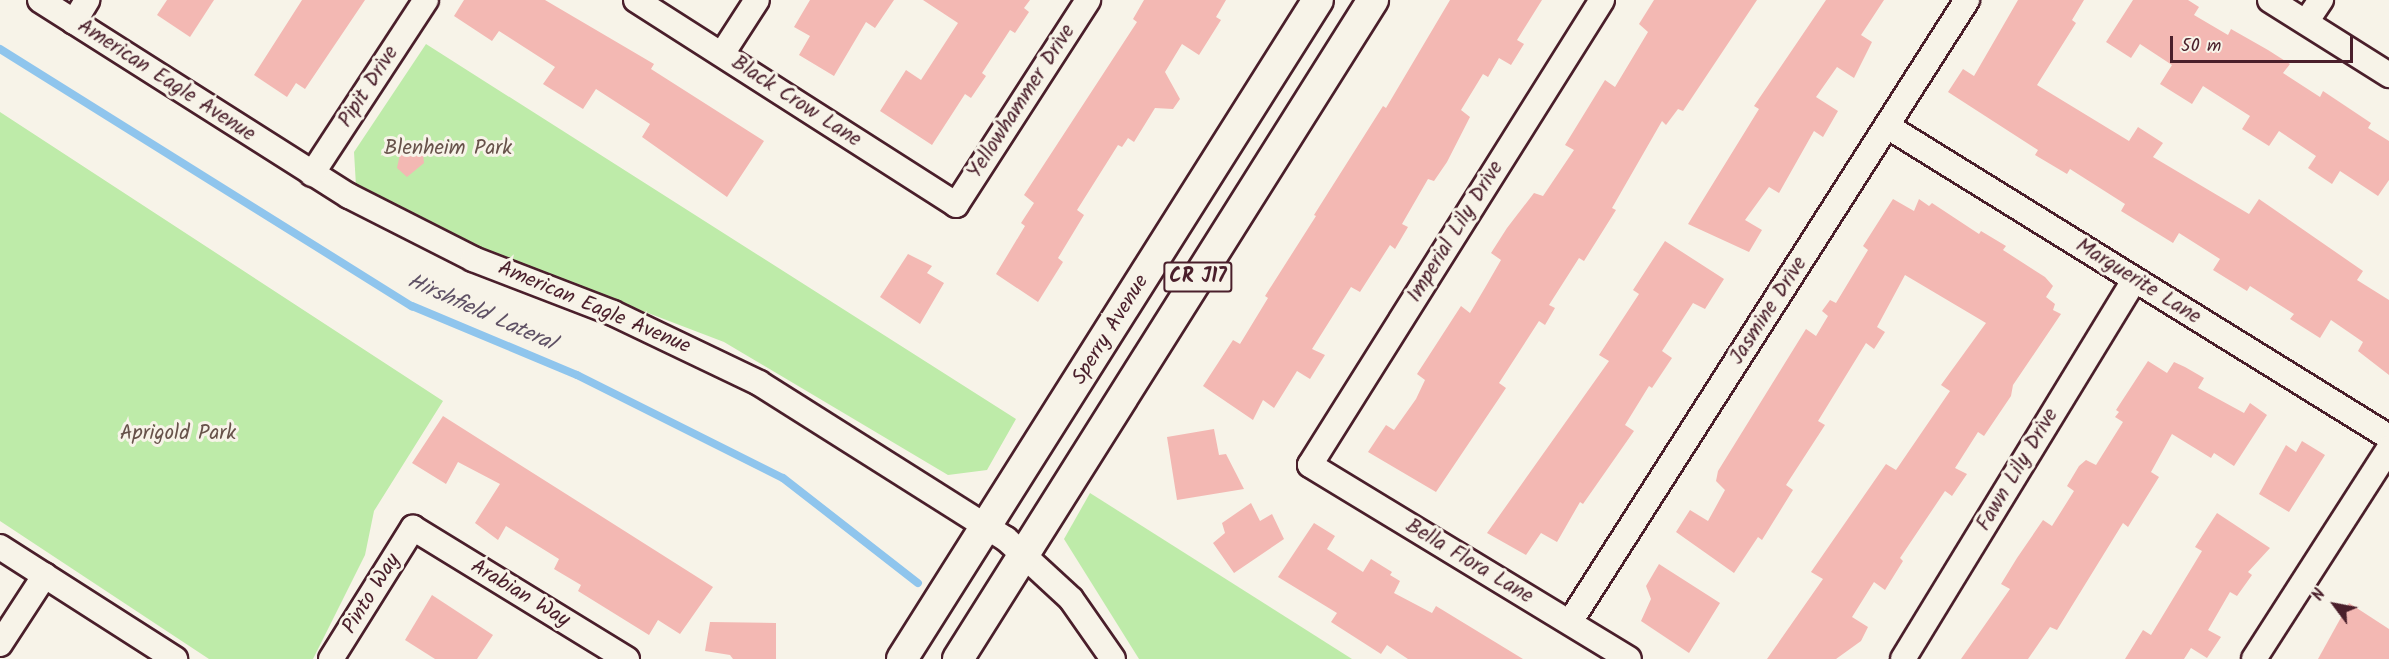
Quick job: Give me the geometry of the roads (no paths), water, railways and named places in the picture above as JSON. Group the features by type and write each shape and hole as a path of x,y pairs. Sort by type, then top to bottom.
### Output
{"main road":[{"name":"Sperry Avenue","path":"902,659 1318,0"},
{"name":"CR J17","path":"958,659 1373,0"}],"street":[{"name":"American Eagle Avenue","path":"39,0 312,174 473,258 613,313 759,383 987,527 1024,553 1071,599 1113,659"},
{"path":"74,22 87,0"},
{"name":"Pipit Drive","path":"312,174 426,0"},
{"name":"Black Crow Lane","path":"636,0 956,205"},
{"path":"722,54 757,0"},
{"name":"Yellowhammer Drive","path":"956,205 1088,0"},
{"name":"Imperial Lily Drive","path":"1310,465 1602,0"},
{"name":"Jasmine Drive","path":"1570,622 1967,0"},
{"path":"2270,0 2389,75"},
{"path":"2306,22 2320,0"},
{"name":"Marguerite Lane","path":"1887,126 2389,437"},
{"name":"Fawn Lily Drive","path":"1903,659 2134,280"},
{"path":"2254,659 2389,449"},
{"name":"Bella Flora Lane","path":"1310,465 1629,659"},
{"name":"Pinto Way","path":"331,659 413,528"},
{"name":"Arabian Way","path":"413,528 627,659"},
{"path":"0,547 176,659"},
{"path":"0,644 45,575"}],"waterway":[{"name":"Hirshfield Lateral","path":"0,49 412,306 577,375 783,478 918,583"}],"park label":[{"name":"Blenheim Park","path":"448,149"},
{"name":"Aprigold Park","path":"178,434"}]}
